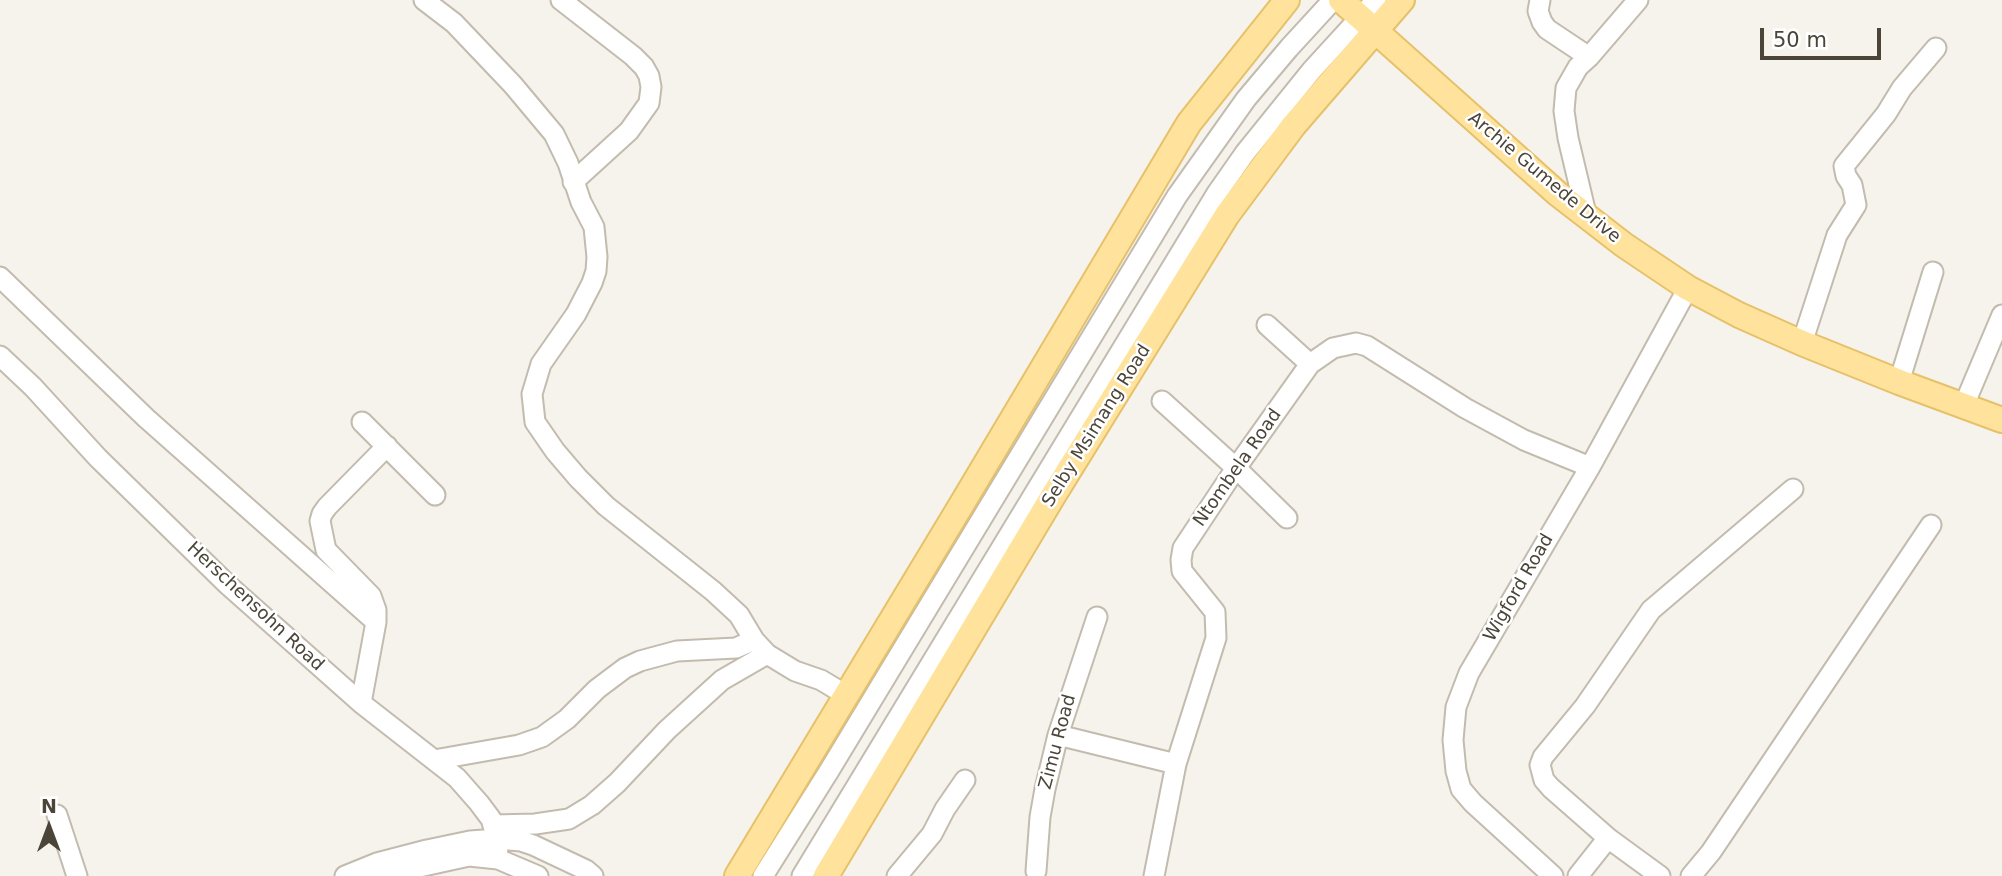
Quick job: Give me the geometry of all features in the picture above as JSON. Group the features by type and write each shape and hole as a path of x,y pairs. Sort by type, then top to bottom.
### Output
{"main road":[{"path":"737,876 1189,123 1287,0"},
{"name":"Archie Gumede Drive","path":"1341,0 1370,16 1558,194 1587,218 1688,288 1739,315 1802,343 2002,419"},
{"name":"Selby Msimang Road","path":"826,876 1053,496 1227,215 1370,16 1402,0"}],"street":[{"path":"424,0 454,23 513,85 554,134 594,227 596,271 576,314 541,365 532,394 535,422 555,451 588,488 606,506 739,615 760,647 795,671 821,680 846,695"},
{"path":"561,0 633,56 649,76 651,87 649,103 629,131 573,182"},
{"path":"763,876 1177,196 1246,99 1333,0"},
{"path":"1540,0 1538,11 1547,29 1589,58"},
{"path":"1587,218 1572,158 1564,100 1566,89 1578,67 1589,58 1638,0"},
{"path":"802,876 1217,192 1311,70 1370,16"},
{"path":"1802,343 1837,235 1856,205 1844,166 1936,48"},
{"path":"1899,382 1933,272"},
{"path":"0,277 146,418 376,622"},
{"name":"Wigford Road","path":"1553,876 1461,789 1453,740 1456,707 1469,673 1590,467 1688,288"},
{"path":"1964,405 2002,315"},
{"path":"1267,325 1310,365"},
{"name":"Ntombela Road","path":"1154,876 1176,764 1216,638 1214,612 1182,571 1183,548 1310,365 1333,348 1356,343 1367,346 1465,408 1524,440 1590,467"},
{"name":"Herschensohn Road","path":"0,356 33,387 98,458 228,585 361,703 464,787 479,803 495,832"},
{"path":"1162,401 1287,518"},
{"path":"362,422 435,495"},
{"path":"361,703 376,610 371,596 326,550 320,521 327,507 387,446"},
{"path":"1660,876 1608,838 1551,788 1544,780 1540,765 1543,757 1585,706 1651,610 1793,489"},
{"path":"1691,876 1711,852 1931,525"},
{"name":"Zimu Road","path":"1037,871 1040,817 1045,789 1058,735 1097,617"},
{"path":"434,760 501,749 542,737 567,719 597,689 625,668 640,661 677,651 760,647"},
{"path":"345,876 377,863 470,841 495,832 569,819 592,805 617,783 667,730 760,647"},
{"path":"1058,735 1176,764"},
{"path":"897,876 932,834 965,780"},
{"path":"57,815 77,876"},
{"path":"495,832 498,859"},
{"path":"495,832 533,845 586,870 593,876"},
{"path":"1578,876 1608,838"},
{"path":"378,876 469,856 498,859 538,876"}]}
